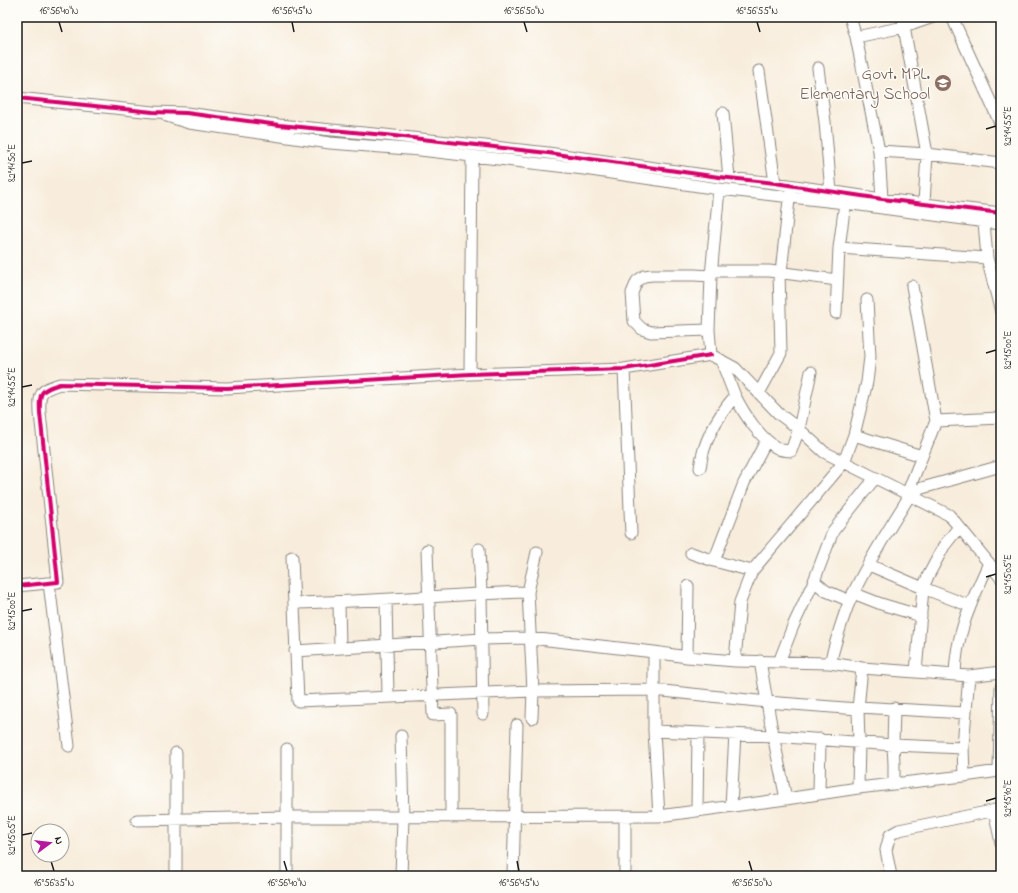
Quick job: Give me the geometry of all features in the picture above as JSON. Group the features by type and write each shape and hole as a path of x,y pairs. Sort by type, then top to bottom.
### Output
{"street":[{"path":"850,17 856,37 879,152 882,199"},
{"path":"856,37 903,22 933,17"},
{"path":"952,17 1000,123"},
{"path":"903,22 927,154 924,203"},
{"path":"818,68 825,122 831,192"},
{"path":"759,71 775,184"},
{"path":"17,98 153,112 186,113 279,125 548,153 775,184 790,192 845,203 1001,224"},
{"path":"153,112 189,123 330,143 420,150 472,156 719,189 831,192 1001,214"},
{"path":"723,113 729,178"},
{"path":"879,152 927,154 1001,163"},
{"path":"470,374 472,156"},
{"path":"711,355 709,330 711,274 719,189"},
{"path":"760,393 781,353 779,272 781,272 790,192"},
{"path":"836,313 839,248 845,203"},
{"path":"984,222 987,258 1001,312"},
{"path":"839,248 987,258"},
{"path":"709,330 651,332 642,329 634,321 632,293 637,281 644,276 652,275 781,272 838,280"},
{"path":"830,663 839,632 852,597 909,495 936,421 912,286"},
{"path":"735,661 740,602 752,571 844,462 854,435 867,382 870,357 868,300"},
{"path":"17,586 58,582 39,397 45,389 60,384 226,388 470,374 624,369 711,355 735,368 779,414 799,429 824,452 949,515 1001,578"},
{"path":"721,360 742,410 766,441 780,450 791,451 799,429 811,372"},
{"path":"624,369 631,534"},
{"path":"700,468 701,455 713,428 727,405 735,396"},
{"path":"936,421 1001,418"},
{"path":"854,435 922,456"},
{"path":"714,561 744,483 766,441"},
{"path":"909,495 922,488 1001,466"},
{"path":"779,662 814,581 833,531 875,478"},
{"path":"916,672 923,588 944,546 960,527"},
{"path":"479,549 483,714"},
{"path":"427,550 430,597 433,715 451,714 451,817"},
{"path":"532,718 533,691 528,592 537,552"},
{"path":"691,553 752,571"},
{"path":"292,557 298,700 533,691 654,690 767,702 966,713"},
{"path":"955,675 955,659 959,637 970,606 989,563"},
{"path":"869,565 970,606"},
{"path":"814,581 826,591 881,604 921,616"},
{"path":"49,583 69,746"},
{"path":"687,657 688,586"},
{"path":"295,604 338,603 481,593 528,592"},
{"path":"386,600 388,696"},
{"path":"338,603 340,648"},
{"path":"296,651 482,639 530,638 687,657 735,661 830,663 862,668 969,676 1001,672"},
{"path":"654,652 654,731 658,816"},
{"path":"760,661 786,799"},
{"path":"858,788 858,708 862,668"},
{"path":"964,776 963,748 969,676"},
{"path":"137,820 287,817 403,818 658,816 858,788 1000,771 1001,687"},
{"path":"894,708 894,784"},
{"path":"513,876 517,724"},
{"path":"654,731 773,736 893,745 963,748"},
{"path":"697,811 698,733"},
{"path":"731,806 734,734"},
{"path":"401,736 403,818 401,876"},
{"path":"819,794 820,739"},
{"path":"287,749 287,876"},
{"path":"176,753 176,876"},
{"path":"891,876 886,850 890,836 898,830 997,810 1001,843"},
{"path":"625,816 625,876"}],"cycle path":[{"path":"17,98 153,112 186,113 279,125 548,153 719,177 775,183 882,199 1001,213"},
{"path":"17,586 58,582 40,413 40,400 42,393 53,386 60,384 227,388 470,374 624,369 711,355"}],"place":[{"name":"Govt. MPL. Elementary School","path":"943,83"}]}
